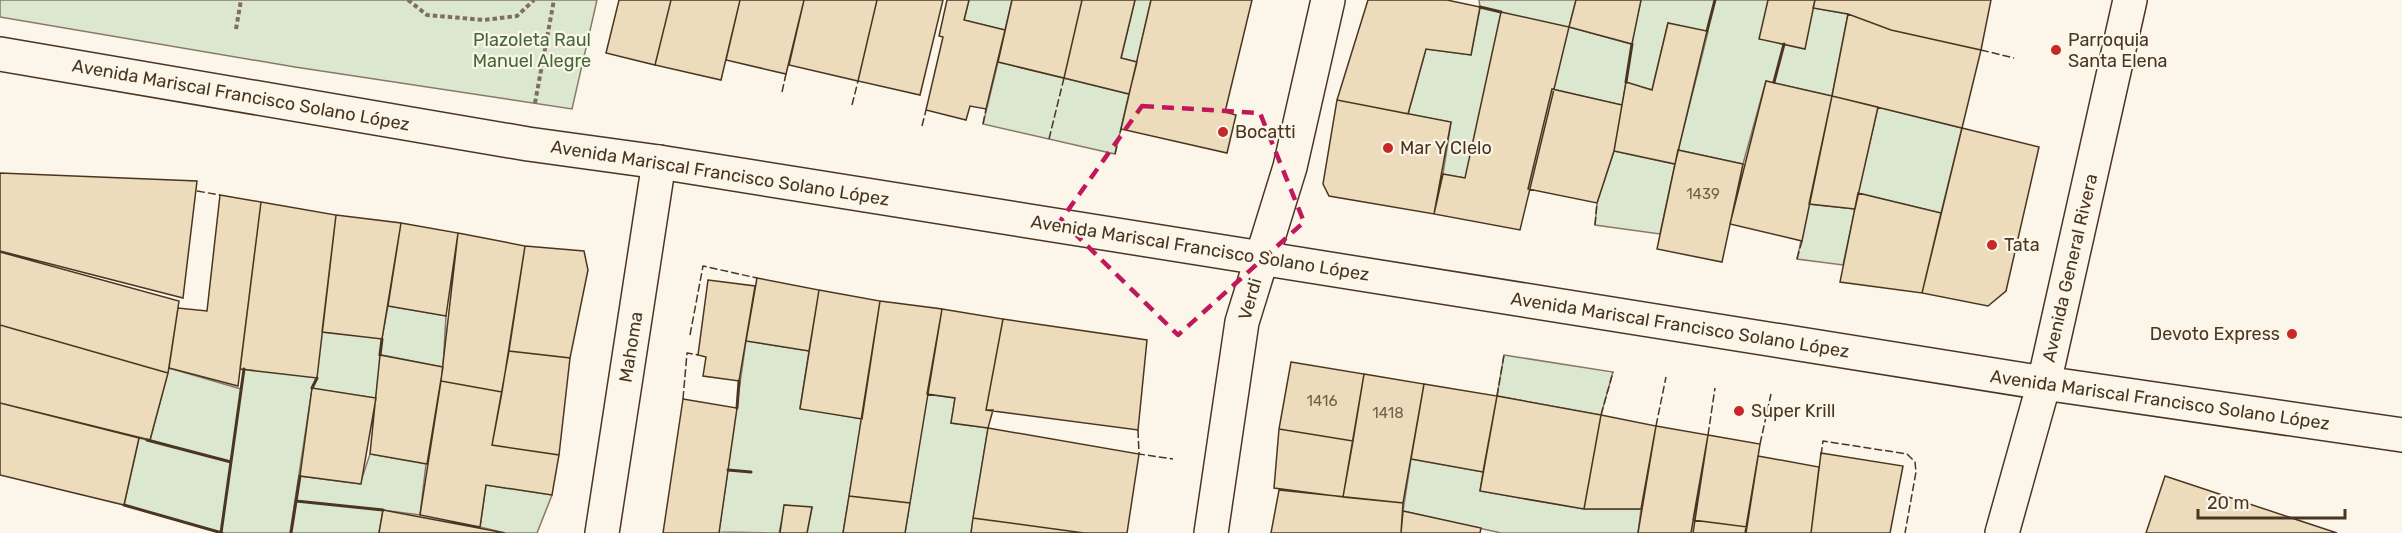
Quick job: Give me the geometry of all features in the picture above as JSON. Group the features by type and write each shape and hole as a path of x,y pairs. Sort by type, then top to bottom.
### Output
{"street":[{"name":"Verdi","path":"1211,533 1242,322 1290,167 1328,0"},
{"name":"Avenida General Rivera","path":"2002,533 2044,383 2130,0"},
{"name":"Avenida Mariscal Francisco Solano López","path":"0,54 528,144 659,162 1262,257 2044,383 2402,435"},
{"name":"Mahoma","path":"602,533 659,162"}],"path":[{"path":"236,30 241,0"},
{"path":"408,0 427,15 484,20 517,16 534,0"},
{"path":"528,144 554,0"}],"highlighted area":[{"path":"1142,106 1260,113 1304,222 1178,335 1061,220"}],"green space":[{"name":"Plazoleta Raul Manuel Alegre","path":"0,0 597,0 572,109 295,67 0,17"},
{"path":"969,0 1012,0 1005,30 964,20"},
{"path":"1135,0 1151,0 1137,62 1121,58"},
{"path":"1479,0 1576,0 1569,27 1631,44 1641,0 1768,0 1848,14 1832,96 1766,81 1743,164 1678,150 1708,32 1668,23 1652,90 1626,83 1622,105 1552,89 1465,178 1443,174 1451,122 1408,114 1426,49 1471,55 1480,8"},
{"path":"998,62 1129,94 1115,154 983,124"},
{"path":"1878,107 1962,128 1941,213 1858,193"},
{"path":"1614,151 1675,164 1660,234 1595,225 1597,203"},
{"path":"1809,204 1855,209 1843,265 1797,259"},
{"path":"388,306 446,316 443,367 381,355 376,398 312,389 290,533 222,533 124,505 139,438 181,449 150,440 169,368 241,389 244,369 322,332 382,338"},
{"path":"746,341 809,351 800,408 862,419 843,533 807,533 812,508 785,505 779,533 719,532"},
{"path":"1504,355 1613,372 1601,415 1497,396"},
{"path":"927,394 955,398 951,423 988,428 971,533 905,533"},
{"path":"370,454 426,464 420,515 383,510 379,533 291,533 300,476 360,484"},
{"path":"1411,459 1483,472 1480,491 1584,509 1641,509 1638,533 1501,533 1403,511"},
{"path":"486,485 552,495 537,533 505,533 480,527"}],"building":[{"path":"619,0 671,0 655,65 606,53"},
{"path":"671,0 740,0 721,80 655,65"},
{"path":"740,0 804,0 786,74 726,60"},
{"path":"804,0 877,0 858,81 789,65"},
{"path":"877,0 943,0 920,95 858,81"},
{"path":"947,0 969,0 964,20 1005,30 986,109 970,106 966,120 926,110 943,37 939,36"},
{"path":"1012,0 1082,0 1064,78 998,62"},
{"path":"1082,0 1135,0 1121,58 1137,62 1129,94 1064,78"},
{"path":"1151,0 1252,0 1225,112 1236,115 1227,153 1121,129"},
{"path":"1368,0 1447,0 1480,7 1471,55 1426,49 1408,114 1337,100"},
{"path":"1576,0 1641,0 1632,44 1569,27"},
{"path":"1768,0 1815,0 1805,49 1759,39"},
{"path":"1815,0 1991,0 1981,50 1891,30 1848,14 1813,8"},
{"path":"1501,12 1569,27 1520,230 1434,214 1443,174 1465,178"},
{"path":"1848,14 1891,30 1981,50 1962,128 1832,96"},
{"path":"1668,23 1707,31 1675,164 1614,151 1626,82 1652,90"},
{"path":"1766,81 1832,96 1802,241 1730,224"},
{"path":"1552,89 1622,105 1614,151 1597,203 1528,189"},
{"path":"1832,96 1878,107 1855,209 1809,204"},
{"name":"Mar Y CIelo","path":"1337,100 1451,122 1434,214 1329,196 1323,184"},
{"path":"1962,128 2039,147 2006,291 1988,306 1922,293"},
{"path":"1678,150 1743,164 1722,262 1657,249"},
{"path":"0,173 197,181 183,298 0,251"},
{"path":"1858,193 1941,213 1922,293 1840,282"},
{"path":"220,195 261,202 238,386 169,368 178,308 207,311"},
{"path":"261,202 336,215 317,378 240,369"},
{"path":"336,215 401,223 382,339 322,332"},
{"path":"401,223 458,233 446,316 388,306"},
{"path":"458,233 525,246 502,392 441,381"},
{"path":"525,246 584,251 588,270 570,358 509,351"},
{"path":"0,252 179,301 168,373 0,325"},
{"path":"757,278 819,290 809,351 746,341"},
{"path":"708,280 755,286 739,381 703,376 706,357 698,355"},
{"path":"819,290 880,301 862,419 800,409"},
{"path":"880,301 942,309 910,503 849,496"},
{"path":"942,309 1003,319 986,410 993,410 988,428 951,423 955,398 927,394"},
{"path":"1003,319 1147,340 1138,430 986,410"},
{"path":"0,325 168,373 150,440 0,403"},
{"path":"509,351 570,358 559,455 492,445"},
{"path":"380,355 443,367 427,464 370,454"},
{"path":"1291,362 1364,374 1353,441 1279,429"},
{"path":"1364,374 1424,384 1403,503 1343,497"},
{"path":"441,381 502,392 492,445 559,455 552,495 486,485 480,527 420,515"},
{"path":"1424,384 1497,396 1483,472 1411,459"},
{"path":"312,388 376,398 361,484 300,476"},
{"path":"1497,396 1601,415 1584,509 1480,491"},
{"path":"683,399 737,408 719,533 663,533"},
{"path":"0,403 139,438 124,505 0,475"},
{"path":"1601,415 1656,426 1641,509 1584,509"},
{"path":"1656,426 1708,435 1691,533 1638,533"},
{"path":"988,428 1139,454 1127,533 1084,533 973,518"},
{"path":"1279,429 1353,441 1343,497 1274,488"},
{"path":"1708,435 1760,444 1746,533 1693,533"},
{"path":"1708,435 1760,444 1747,527 1693,520"},
{"path":"1821,453 1903,466 1890,533 1811,533"},
{"path":"1758,456 1819,467 1811,533 1745,533"},
{"path":"2165,476 2337,533 2146,533"},
{"path":"1279,490 1403,503 1401,533 1271,533"},
{"path":"849,496 910,503 905,533 843,533"},
{"path":"784,505 812,507 807,533 780,533"},
{"path":"383,510 505,533 379,533"},
{"path":"1403,511 1481,528 1480,533 1401,533"},
{"path":"973,518 1084,533 971,533"}],"fence":[{"path":"1981,50 2014,58"},
{"path":"782,92 786,74"},
{"path":"1049,139 1064,78"},
{"path":"852,105 858,81"},
{"path":"983,124 986,109"},
{"path":"922,126 926,110"},
{"path":"1115,154 1121,129"},
{"path":"197,191 220,195"},
{"path":"1595,225 1597,203"},
{"path":"1797,259 1802,241"},
{"path":"690,335 703,266 757,278"},
{"path":"683,399 687,353 698,355"},
{"path":"1497,396 1504,355"},
{"path":"1601,415 1613,372"},
{"path":"1656,426 1666,377"},
{"path":"1708,435 1715,388"},
{"path":"1760,444 1771,394"},
{"path":"1138,430 1139,454 1173,459"},
{"path":"1821,455 1823,441 1907,454 1915,462 1916,472 1905,533"}],"wall":[{"path":"1707,31 1715,0"},
{"path":"1480,7 1501,12"},
{"path":"1626,82 1632,44"},
{"path":"1774,82 1784,44"},
{"path":"380,355 382,339"},
{"path":"221,533 244,369"},
{"path":"312,388 317,378"},
{"path":"737,408 739,381"},
{"path":"147,440 231,462"},
{"path":"728,470 751,472"},
{"path":"291,533 300,476"},
{"path":"296,501 383,510"},
{"path":"124,505 222,533"}],"place":[{"name":"Parroquia Santa Elena","path":"2056,50"},
{"name":"Bocatti","path":"1223,132"},
{"name":"Mar Y CIelo","path":"1388,148"},
{"name":"Tata","path":"1992,245"},
{"name":"Devoto Express","path":"2292,334"},
{"name":"Super Krill","path":"1739,411"}]}
